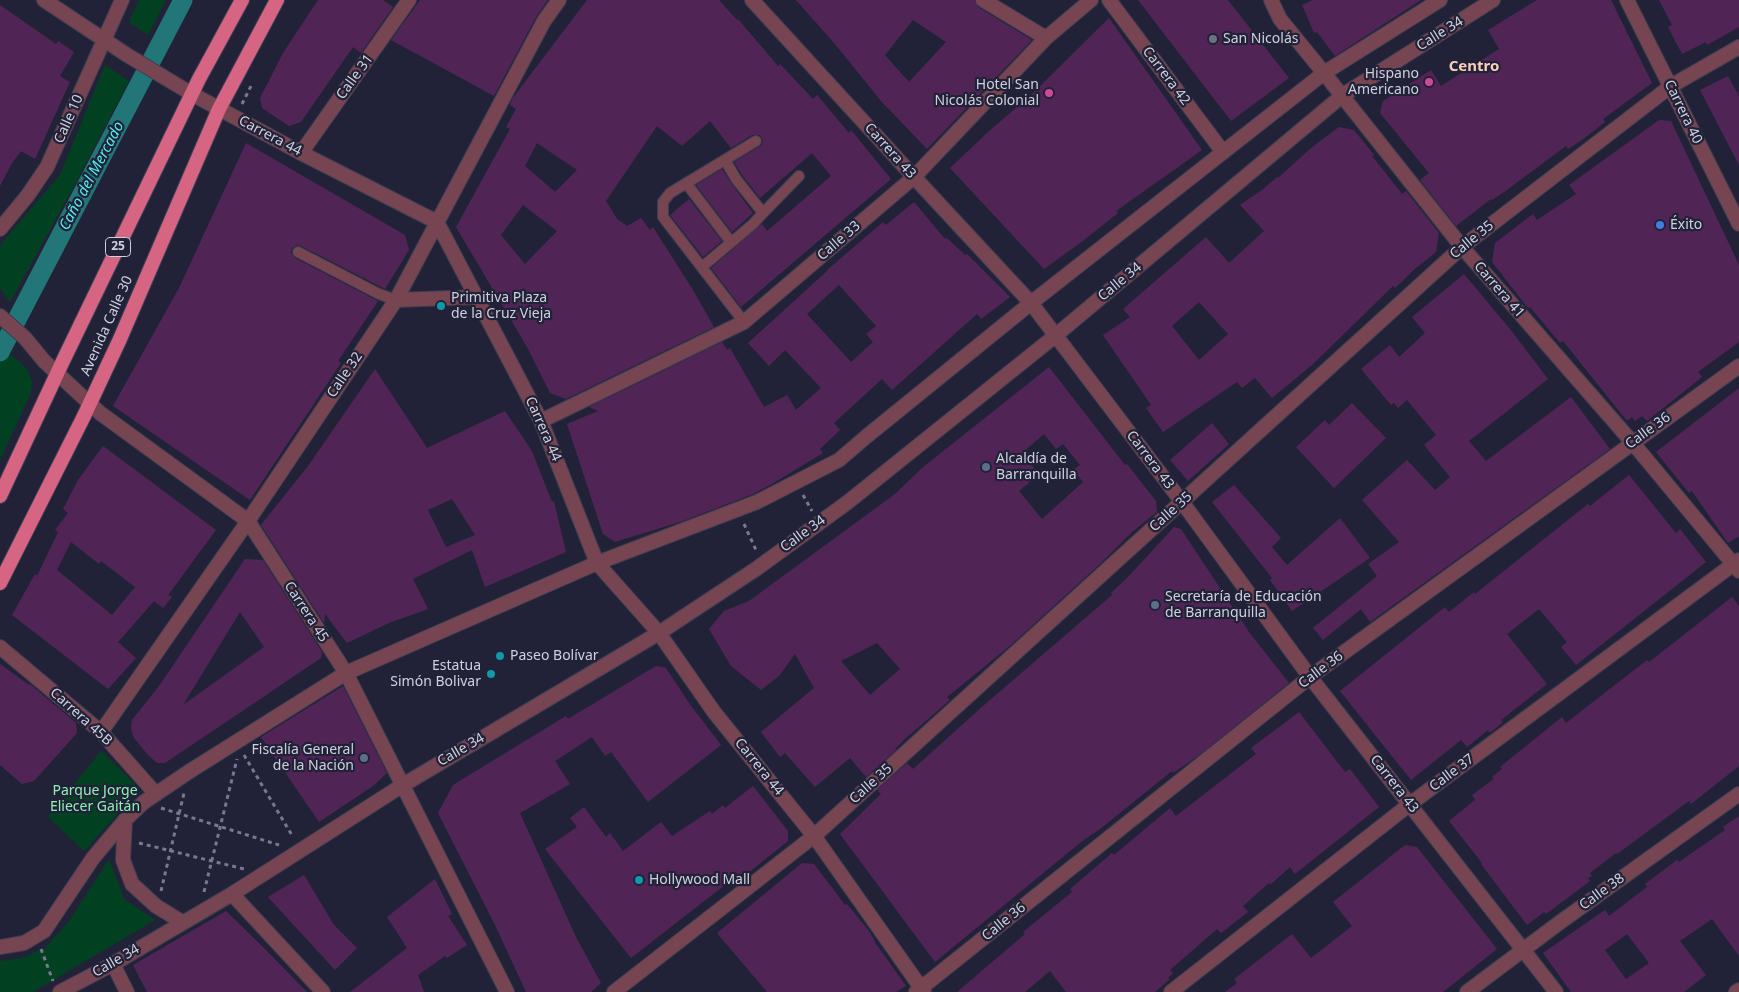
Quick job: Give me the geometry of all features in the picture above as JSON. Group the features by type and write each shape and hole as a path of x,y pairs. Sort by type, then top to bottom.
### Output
{"highway":[{"name":"Avenida Calle 30","path":"0,496 57,373 192,94 242,0"},
{"name":"Avenida Calle 30","path":"0,583 120,338 219,109 278,0"}],"street":[{"name":"Carrera 44","path":"44,0 192,94 301,153 437,222 541,421 597,563 659,633 714,712 814,836 920,991"},
{"name":"Calle 10","path":"0,229 48,167 122,0"},
{"name":"Calle 31","path":"301,153 409,0"},
{"name":"Calle 32","path":"101,732 248,521 396,300 544,20 559,0"},
{"name":"Carrera 43","path":"752,0 1031,303 1182,502 1310,677 1556,992"},
{"path":"983,0 1046,38"},
{"name":"Calle 33","path":"541,421 744,322 914,177 1046,38 1091,0"},
{"name":"Carrera 42","path":"1109,0 1223,152"},
{"name":"Carrera 41","path":"1271,0 1280,19 1343,95 1462,247 1737,565"},
{"name":"Calle 34","path":"0,947 24,943 44,931 93,858 125,820 144,802 190,771 241,743 346,674 597,563 757,502 839,460 1031,303 1324,73 1440,0"},
{"name":"Calle 34","path":"57,987 113,964 232,894 403,785 659,633 763,564 848,502 1055,336 1343,95 1493,0"},
{"name":"Carrera 40","path":"1627,0 1739,224"},
{"name":"Calle 35","path":"614,992 814,836 1462,247 1671,86 1739,46"},
{"path":"396,300 477,297"},
{"name":"Carrera 45","path":"0,316 25,338 44,361 107,419 248,521 346,674 507,992"},
{"name":"Calle 36","path":"920,991 1310,677 1739,366"},
{"name":"Calle 37","path":"1171,992 1410,804 1737,565"},
{"name":"Carrera 45B","path":"0,647 101,732 156,794"},
{"name":"Calle 38","path":"1467,992 1739,794"},
{"path":"125,820 123,860 132,884 156,906 182,922"},
{"path":"232,894 323,992"},
{"path":"113,964 127,992"}],"lane":[{"path":"744,322 663,217 663,202 670,193 756,142"},
{"path":"725,160 736,179 763,213"},
{"path":"702,267 753,224 799,176"},
{"path":"686,183 731,242"},
{"path":"298,252 379,294 396,300"}],"path":[{"path":"796,482 819,523"},
{"path":"737,510 763,564"},
{"path":"201,912 241,743"},
{"path":"241,743 301,850"},
{"path":"156,906 190,771"},
{"path":"144,802 281,846 301,850"},
{"path":"124,844 132,841 265,874"},
{"path":"36,937 57,987"}],"green space":[{"path":"139,0 166,0 148,35 129,22"},
{"path":"105,65 129,81 10,302 0,288 0,245 60,175"},
{"path":"0,347 20,362 28,371 32,381 31,393 0,460"},
{"name":"Parque Jorge Eliecer Gaitán","path":"101,751 140,789 84,851 48,817"},
{"path":"109,859 124,899 155,920 33,992 0,992 0,961 22,958 46,947 69,921"}],"building":[{"path":"318,0 383,0 393,7 361,53 353,47 301,122 289,126 262,108 260,98 283,53"},
{"path":"420,0 548,0 536,17 494,96 391,40"},
{"path":"587,0 719,0 738,19 778,66 780,64 813,99 817,95 849,133 851,130 891,179 741,307 711,268 762,224 767,231 831,176 812,153 760,198 734,162 762,145 763,140 760,135 752,135 731,148 710,121 682,146 657,126 606,201 617,219 627,226 641,218 650,230 653,227 714,327 566,399 550,393 527,347 456,227 510,129 506,127 516,109 510,105 512,99","holes":["537,143 577,170 555,192 525,166","523,205 557,231 525,264 501,235"]},
{"path":"796,0 974,0 978,7 1032,40 927,149 881,101 835,44","holes":["913,20 946,42 909,82 885,55"]},
{"name":"San Nicolás","path":"1138,0 1228,0 1289,78 1231,121"},
{"path":"1313,0 1421,0 1335,56 1317,32 1314,33 1302,5"},
{"path":"1537,0 1611,0 1652,83 1603,119 1605,122 1582,140 1568,149 1566,146 1456,226 1420,180 1429,173 1380,113 1383,101 1431,70 1441,86 1499,49 1488,30"},
{"path":"1659,0 1739,0 1739,27 1707,45 1706,42 1682,54 1668,27 1672,25"},
{"path":"0,5 56,44 58,41 74,52 60,76 70,82 35,159 21,151 12,163 0,186"},
{"path":"1109,18 1202,150 1116,211 1118,213 1044,269 950,168 1031,95"},
{"path":"1728,76 1739,96 1739,165 1700,90"},
{"path":"1659,120 1671,121 1739,265 1739,342 1698,372 1702,377 1647,421 1642,416 1635,421 1632,417 1627,421 1563,341 1560,343 1530,307 1528,308 1492,262 1495,243 1533,214 1537,220 1576,194 1569,185"},
{"path":"1339,127 1354,130 1402,194 1406,191 1439,233 1436,252 1395,288 1393,286 1312,365 1272,398 1255,378 1242,388 1237,382 1163,432 1146,408 1151,405 1103,335 1130,317 1123,309 1206,237 1229,263 1264,231 1240,205 1278,178 1311,148","holes":["1199,302 1228,334 1199,360 1172,326"]},
{"path":"246,143 405,235 409,250 385,289 301,246 297,245 292,248 291,253 295,258 378,301 338,361 341,363 250,500 113,406 179,288"},
{"path":"722,169 753,213 732,232 696,185"},
{"path":"689,199 722,241 703,257 670,215"},
{"path":"914,202 945,239 947,238 965,255 967,254 1010,297 981,319 977,314 892,390 882,379 834,423 840,430 820,449 823,453 772,484 753,494 683,521 615,542 603,534 567,424 598,411 589,407 722,342 727,350 730,348 764,407 787,395 796,410 821,388 785,350 769,366 748,343 827,270 883,222 886,225","holes":["839,285 876,326 866,334 873,342 851,362 807,314"]},
{"path":"1464,274 1510,329 1548,379 1469,441 1486,461 1571,397 1610,449 1370,622 1361,609 1323,640 1313,628 1377,576 1368,564 1399,542 1362,500 1407,460 1435,490 1450,477 1424,445 1436,435 1407,400 1398,408 1394,403 1391,405 1361,369 1390,345 1399,357 1425,333 1412,317"},
{"path":"1049,367 1125,465 1127,464 1156,501 1157,512 1132,532 1100,564 1011,645 947,697 950,700 906,738 896,750 866,777 850,758 815,787 785,753 780,757 761,732 814,688 795,654 779,676 761,690 731,666 709,629 724,611 749,601 895,494 922,468","holes":["1044,434 1056,449 1063,444 1080,465 1073,470 1083,482 1042,519 1019,491 1039,474 1022,453","877,643 900,669 870,695 841,661"]},
{"path":"375,369 427,448 505,411 532,451 552,502 554,501 566,552 485,587 472,550 413,579 428,609 389,623 347,643 325,614 324,623 261,525 308,466","holes":["452,499 475,535 446,547 428,510"]},
{"path":"1739,388 1739,536 1728,543 1692,491 1689,493 1656,452"},
{"path":"1352,403 1386,438 1334,488 1296,447 1325,420 1329,425"},
{"path":"1212,423 1229,444 1188,481 1170,460"},
{"path":"103,446 216,530 168,595 172,597 163,608 154,601 118,642 136,658 108,689 12,615 35,574 37,576 58,532 55,530 68,513 63,509 78,480","holes":["71,542 99,564 101,561 135,587 112,615 57,570"]},
{"path":"1629,475 1676,533 1680,529 1706,562 1576,665 1561,647 1567,642 1539,609 1507,634 1547,684 1501,720 1503,722 1490,733 1488,730 1467,747 1461,740 1411,780 1340,691 1445,607 1449,612 1474,592 1475,594 1588,504 1590,506"},
{"path":"1234,485 1281,538 1272,547 1287,565 1340,518 1370,558 1292,611 1270,580 1272,578 1212,502"},
{"path":"1174,527 1181,529 1249,632 1289,683 1198,756 1173,773 1172,771 1081,842 935,962 840,834 881,794 877,790 907,763 913,769 1112,595 1111,593"},
{"path":"245,559 263,560 322,652 321,658 165,763 157,763 148,755 134,738 131,729 132,720 159,686","holes":["240,612 264,647 183,705"]},
{"path":"1732,597 1739,606 1739,766 1691,804 1689,801 1616,853 1590,873 1592,876 1588,878 1590,881 1546,914 1544,912 1527,925 1449,821 1475,800 1472,795 1494,779 1492,777 1502,769 1500,767 1562,717 1566,723 1647,660 1649,662"},
{"path":"0,664 30,684 76,723 77,733 34,781 22,784 0,765"},
{"path":"656,666 666,668 689,703 721,745 648,802 611,752 605,756 592,737 555,761 570,784 520,813 576,937 601,983 591,992 526,992 495,925 438,813 453,785 566,716 568,719"},
{"path":"343,686 387,773 373,786 319,822 261,737"},
{"path":"1299,712 1345,772 1350,769 1379,807 1295,874 1290,867 1270,885 1269,883 1243,906 1248,912 1221,933 1217,929 1170,970 1173,973 1168,978 1170,979 1155,992 1066,992 1050,971 1025,992 957,992 1025,934 1023,932 1072,892 1070,889 1112,853 1114,855 1170,808 1176,816 1256,754 1251,748"},
{"path":"753,786 788,831 788,841 733,885 730,881 631,958 545,849 577,827 570,818 584,807 606,837 610,833 623,851 661,822 672,836 710,811 712,814 723,805 725,808"},
{"path":"1739,816 1739,956 1712,919 1680,941 1706,975 1684,992 1571,992 1543,953 1605,910 1609,916 1647,887 1645,884 1677,860 1679,862 1725,830 1723,827","holes":["1627,934 1649,963 1626,979 1605,950"]},
{"path":"1405,845 1417,847 1497,949 1443,992 1225,992 1237,983 1234,979 1292,934 1311,958 1352,926 1333,902"},
{"path":"802,863 814,864 845,905 847,904 869,931 906,986 896,992 767,992 717,933"},
{"path":"304,875 334,925 357,948 335,970 268,897"},
{"path":"435,879 452,914 448,916 467,945 447,958 445,956 418,975 424,992 350,992 407,948 387,917"},
{"path":"226,911 307,992 147,992 133,965"}],"waterway":[{"name":"Caño del Mercado","path":"0,352 183,0"}],"place":[{"name":"San Nicolás","path":"1213,39"},
{"name":"Hispano Americano","path":"1429,82"},
{"name":"Hotel San Nicolás Colonial","path":"1049,93"},
{"name":"Éxito","path":"1660,225"},
{"name":"Primitiva Plaza de la Cruz Vieja","path":"441,306"},
{"name":"Alcaldía de Barranquilla","path":"986,467"},
{"name":"Secretaría de Educación de Barranquilla","path":"1155,605"},
{"name":"Paseo Bolívar","path":"500,656"},
{"name":"Estatua Simón Bolivar","path":"491,674"},
{"name":"Fiscalía General de la Nación","path":"364,758"},
{"name":"Hollywood Mall","path":"639,880"}],"district":[{"name":"Centro","path":"1474,67"}]}
